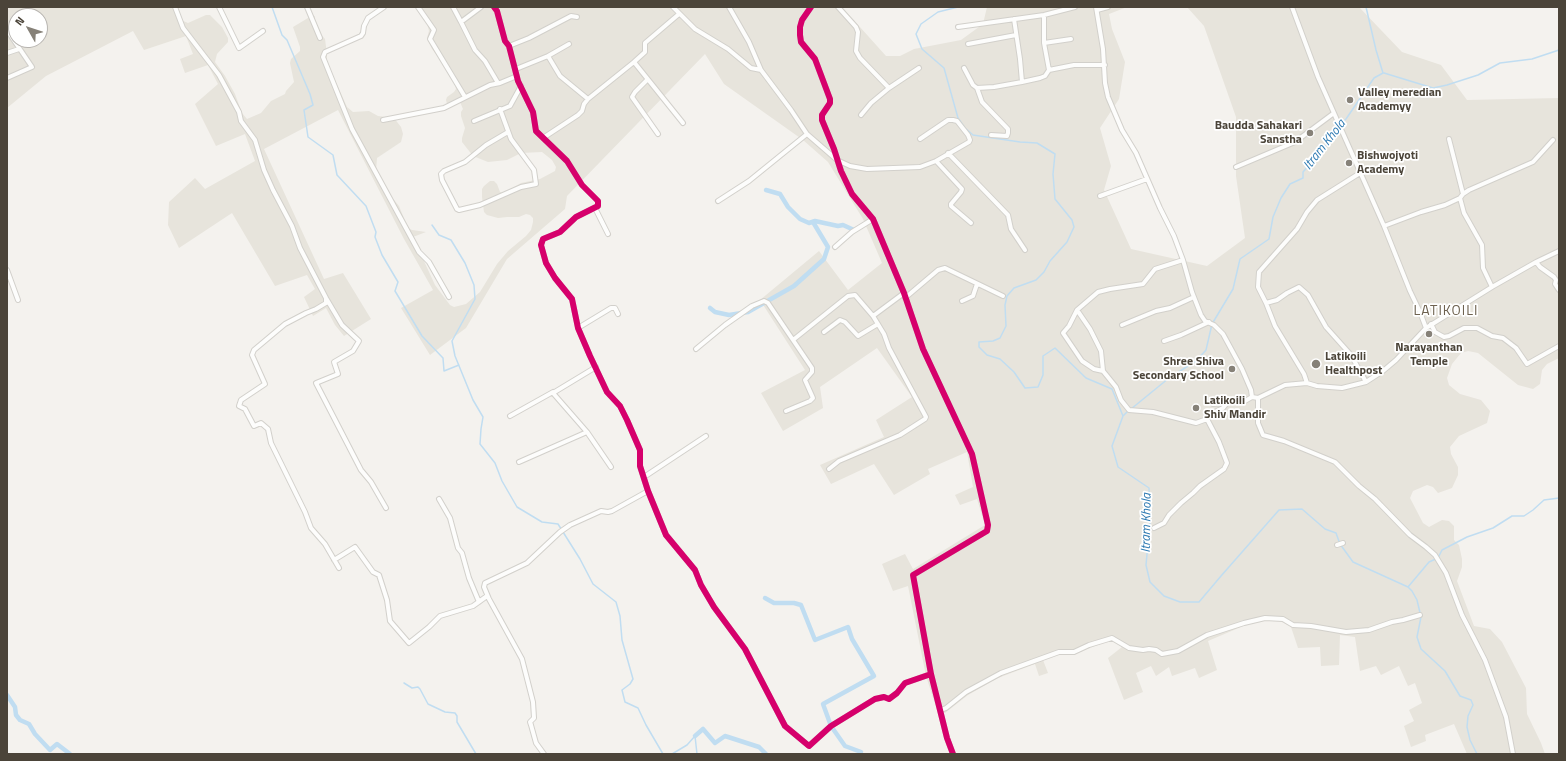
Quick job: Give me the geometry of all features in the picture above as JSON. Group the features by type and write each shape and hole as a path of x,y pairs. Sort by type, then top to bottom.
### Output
{"street":[{"path":"175,7 183,28 219,75 239,112 241,121 255,140 270,184 292,226 300,248 326,298 342,325 359,341 353,351 334,362 338,374 316,382 361,470 371,482 386,508"},
{"path":"219,7 239,48 263,31"},
{"path":"307,7 320,38"},
{"path":"384,7 368,18 361,36 325,52 322,57 352,129 419,252 428,262 449,297"},
{"path":"418,7 434,30 430,39 465,97"},
{"path":"453,7 475,50 485,61 498,83"},
{"path":"461,22 481,7"},
{"path":"494,7 497,11 505,41 509,46 517,76 533,112 536,131 567,161 582,185 598,201 598,206 576,217 560,232 544,239 541,245 546,263 555,278 572,299 578,328 607,392 620,406 640,450 640,466 648,491 666,536 695,570 700,585 714,607 745,649 785,726 809,746 831,726 875,699 884,697 889,699 897,693 905,683 931,674"},
{"path":"673,7 678,14 695,29 728,49 751,68 761,70"},
{"path":"730,7 749,42 761,70 807,134 837,160 850,166 867,169 920,166 936,161 970,140 957,121 948,120 920,139"},
{"path":"811,7 802,20 800,35 801,42 814,59 830,99 830,103 821,117 837,160 852,194 872,219 904,296 923,349 972,454 988,525 986,531 912,576 931,674 947,738 953,754"},
{"path":"838,7 856,27 858,32 856,51 860,58 889,88"},
{"path":"958,27 1044,15 1075,7"},
{"path":"1108,7 1097,8 1105,64 1105,83 1108,97 1122,130 1136,153 1174,236 1184,260 1194,297 1203,319 1212,324 1223,334 1242,369 1251,390 1252,397"},
{"path":"1292,7 1318,77 1384,226 1426,328"},
{"path":"543,138 578,115 582,111 584,104 588,99 645,52 645,43 678,14"},
{"path":"977,88 982,89 994,87 1045,76 1048,70 1044,43 1044,15"},
{"path":"509,46 529,38 571,16 577,17"},
{"path":"1014,19 1022,82"},
{"path":"7,30 32,67 7,78"},
{"path":"968,44 1016,35"},
{"path":"1044,43 1071,39"},
{"path":"516,69 548,56 569,44"},
{"path":"7,52 19,49"},
{"path":"548,56 560,76 588,99"},
{"path":"634,62 683,123"},
{"path":"1048,70 1074,65 1105,64"},
{"path":"861,115 871,103 889,88 919,68"},
{"path":"964,68 973,85 977,88 985,105 1008,129 1007,136 991,135"},
{"path":"383,120 444,108 490,85 517,76"},
{"path":"647,80 632,97 658,134"},
{"path":"474,121 510,106 521,86"},
{"path":"500,109 508,132 516,147 528,159 534,170 536,184 521,187 480,205 459,210 457,209 442,180 441,174 444,171 465,162 486,145 508,132"},
{"path":"1236,167 1295,142 1334,113"},
{"path":"718,201 749,181 807,134"},
{"path":"1449,139 1462,196 1464,213 1482,245 1483,268 1492,287"},
{"path":"1384,226 1444,205 1532,162 1553,140"},
{"path":"948,153 1008,215 1011,229 1025,250"},
{"path":"936,161 962,189 951,206 971,223"},
{"path":"1307,383 1304,374 1275,326 1258,288 1259,272 1297,229 1307,212 1317,200 1360,173"},
{"path":"1100,196 1147,179"},
{"path":"595,208 608,234"},
{"path":"835,247 852,232 872,219"},
{"path":"1213,404 1246,401 1252,397 1258,398 1286,385 1307,383 1317,386 1342,388 1366,382 1396,360 1431,324 1492,287 1559,250"},
{"path":"1103,371 1094,369 1082,361 1063,333 1069,326 1077,310 1098,292 1143,284 1155,269 1184,260"},
{"path":"1536,262 1540,267 1554,277 1556,280 1555,284 1559,290"},
{"path":"873,316 904,296 941,268 945,268 1003,296"},
{"path":"7,270 18,300"},
{"path":"962,301 973,296 977,284"},
{"path":"1266,303 1277,300 1286,293 1299,287 1308,295 1326,327 1352,356 1366,382"},
{"path":"793,340 851,294 855,295 873,316 884,334 889,348 922,407 926,417 900,435 839,461 829,469"},
{"path":"1122,325 1156,311 1170,308 1194,297"},
{"path":"326,298 326,303 285,324 254,350 252,355 265,384 241,400 239,406 245,409 254,426 261,423 268,429 271,443 305,512 311,528 325,544 339,568"},
{"path":"696,348 752,306 764,301 768,303 812,368 812,372 805,380 813,398 810,401 786,411"},
{"path":"578,328 611,308 615,308 618,314"},
{"path":"1077,310 1090,329 1101,351 1103,371 1116,387 1121,400 1129,410 1153,412 1196,423 1207,419 1213,413 1223,408 1228,402"},
{"path":"824,332 840,320 845,322 858,336 878,324"},
{"path":"1164,341 1212,324"},
{"path":"1431,324 1435,332 1444,337 1464,328 1477,328 1492,336 1503,338 1516,348 1527,364 1559,346"},
{"path":"510,416 596,367"},
{"path":"553,392 553,395 587,432 611,467"},
{"path":"1258,398 1258,423 1263,435 1284,441 1335,462 1359,486 1375,499 1410,535 1435,555 1446,573 1462,615 1485,660 1506,717 1513,754"},
{"path":"1154,528 1164,523 1169,515 1181,503 1200,486 1224,469 1227,463 1219,442 1207,419"},
{"path":"519,462 587,432"},
{"path":"644,477 706,436"},
{"path":"544,754 536,743 530,722 534,718 533,702 522,659 488,596 484,587 485,583 527,563 560,532 570,525 601,511 612,511 648,491"},
{"path":"439,499 450,518 458,548 462,553 478,602"},
{"path":"1337,545 1343,543"},
{"path":"334,560 355,547 373,572 379,575 387,600 390,620 409,643 444,614 463,610 488,596"},
{"path":"941,710 946,708 966,692 1001,673 1059,652 1074,652 1088,645 1112,638 1129,648 1156,650 1162,654 1178,652 1207,636 1244,623 1265,618 1283,619 1293,625 1311,626 1346,632 1369,630 1420,615"}],"shaded area":[{"path":"7,7 176,7 181,20 188,23 206,15 210,15 222,27 228,38 228,42 217,54 215,62 225,76 235,94 242,113 247,119 261,113 271,101 285,94 294,82 290,63 291,59 300,51 300,47 293,27 308,18 315,16 315,27 325,39 327,62 347,107 353,112 369,111 378,116 394,118 401,127 403,134 401,142 377,158 376,171 386,190 399,206 408,228 426,232 413,237 435,285 450,305 454,307 466,304 480,292 497,264 508,251 526,236 531,230 533,222 533,218 526,214 519,217 498,218 487,215 484,212 482,197 482,189 484,186 490,181 494,181 500,192 504,193 521,183 540,179 555,171 556,167 552,160 542,152 521,153 507,160 488,162 473,156 462,142 465,128 461,116 463,109 460,102 447,104 447,97 456,89 454,81 451,74 432,49 427,38 429,31 427,23 416,7 842,7 886,56 900,56 914,49 961,40 983,24 987,7 1127,7 1109,14 1112,29 1125,62 1119,99 1100,128 1111,166 1104,190 1131,249 1207,266 1245,238 1236,176 1236,117 1204,26 1187,7 1359,7 1402,52 1441,65 1467,100 1559,98 1559,358 1547,364 1542,370 1540,384 1533,389 1518,385 1478,353 1468,351 1461,353 1452,364 1447,378 1449,385 1460,394 1481,400 1490,411 1487,423 1459,436 1450,447 1451,454 1458,467 1458,475 1452,488 1438,493 1433,487 1427,485 1413,491 1410,498 1423,523 1429,527 1442,520 1449,521 1454,526 1454,540 1459,545 1462,559 1462,567 1457,581 1474,626 1490,629 1502,642 1526,688 1527,714 1545,754 1467,754 1454,724 1425,735 1426,741 1411,747 1404,726 1414,721 1409,710 1422,703 1415,683 1408,686 1399,666 1381,675 1376,666 1360,671 1355,637 1340,635 1339,665 1321,666 1320,647 1298,648 1291,627 1280,621 1264,619 1255,621 1208,641 1217,670 1199,678 1195,668 1172,676 1169,667 1156,676 1151,666 1136,673 1143,692 1124,700 1108,658 1122,647 1111,640 1074,654 1060,653 1043,660 1048,673 1039,676 1035,664 998,678 968,695 945,713 937,710 926,676 908,586 893,591 882,564 905,554 913,569 985,525 977,499 960,505 955,495 973,487 967,452 928,469 930,474 894,495 874,464 831,484 820,465 884,437 876,420 912,397 877,348 820,387 823,408 783,431 761,393 805,370 760,300 819,251 848,290 882,263 863,219 828,162 803,140 724,84 705,54 567,196 565,209 507,259 466,328 430,355 401,308 433,290 404,239 338,110 264,149 324,279 343,273 371,319 344,336 335,325 326,308 313,316 304,297 315,289 307,275 275,286 232,213 179,248 168,225 169,202 195,178 205,189 255,161 245,134 216,146 195,104 218,84 208,65 185,73 180,59 193,54 186,36 144,50 133,31 46,76 7,108"}],"waterway":[{"path":"272,7 282,35 287,40 310,94 313,105 304,110 308,137 333,155 337,175 366,206 376,232 375,237 382,255 398,282 395,291 422,336 443,358 444,371 459,365"},
{"path":"958,7 938,12 921,24 916,34 922,49 944,68 958,118 965,128 973,135 1037,143 1055,154 1053,174 1055,199 1072,220 1074,227 1067,242 1050,261 1044,272 1036,280 1014,288 1007,296 1005,305 1006,326 1000,338 993,341 979,342 979,347 987,355 1000,359 1014,372 1025,388 1038,387 1043,375 1043,356 1055,348 1086,378 1112,389 1123,416"},
{"name":"Itram Khola","path":"1131,409 1169,378 1196,361 1206,350 1212,324 1233,289 1240,259 1269,239 1273,217 1281,198 1290,184 1303,178 1303,172 1325,147 1337,128 1346,119 1374,78 1383,73 1366,7"},
{"path":"1384,73 1433,88 1478,75 1500,63 1532,59 1559,50"},
{"path":"766,190 780,194 788,207 800,219 809,223 815,221 838,226 843,225 856,230"},
{"path":"710,308 715,312 729,315 748,312 794,286 824,259 828,247 813,222"},
{"path":"432,225 439,235 451,240 465,263 474,285 475,299 452,341 455,356 473,400 483,417 480,444 495,463 502,481 517,507 542,522 558,524 580,559 593,584 616,602 620,616 622,640 633,679 630,684 622,690 625,702 638,708 663,754"},
{"name":"Itram Khola","path":"1128,411 1123,416 1112,446 1118,467 1149,488 1150,522 1146,565 1150,582 1164,596 1180,602 1199,602 1279,510 1302,509 1325,529 1336,533 1340,544 1353,562 1408,587 1412,591 1417,600 1421,617 1417,637 1421,649 1445,671 1460,696 1471,700 1473,705 1468,716 1467,727 1470,740 1477,754"},
{"path":"1408,587 1429,562 1438,558 1442,550 1467,537 1493,528 1512,516 1524,516 1544,500 1559,498"},
{"path":"765,598 774,603 794,603 801,605 815,640 848,627 852,639 874,676 823,704 831,726 845,746 861,752 859,754"},
{"path":"404,683 412,688 418,687 428,704 445,712 455,713 457,716 457,722 476,754"},
{"path":"7,695 15,707 16,715 20,720 29,724 35,734 50,750 57,744 70,754"},
{"path":"695,736 703,729 715,743 725,736 759,747 766,754"},
{"path":"672,754 687,745 695,736 697,754"}],"cycle path":[{"path":"494,7 497,11 505,41 509,46 518,81 533,112 536,131 567,161 582,185 598,201 598,206 576,217 560,232 543,239 541,245 546,263 555,278 572,299 578,328 590,356 607,392 620,406 627,420 640,450 640,466 648,491 666,535 695,570 701,585 714,607 745,649 785,726 809,746 831,726 875,699 884,697 889,699 897,693 905,683 931,674"},
{"path":"811,7 802,20 800,35 801,42 815,59 830,99 830,103 822,115 822,120 841,171 852,194 873,219 904,293 923,349 972,454 988,525 987,531 913,575 931,674 947,738 953,754"}],"place":[{"name":"Valley meredian Academyy","path":"1350,100"},
{"name":"Baudda Sahakari Sanstha","path":"1310,133"},
{"name":"Bishwojyoti Academy","path":"1349,163"},
{"name":"Narayanthan Temple","path":"1429,334"},
{"name":"Latikoili Healthpost","path":"1316,364"},
{"name":"Shree Shiva Secondary School","path":"1232,369"},
{"name":"Latikoili Shiv Mandir","path":"1196,408"}],"district":[{"name":"LATIKOILI","path":"1446,312"}]}
